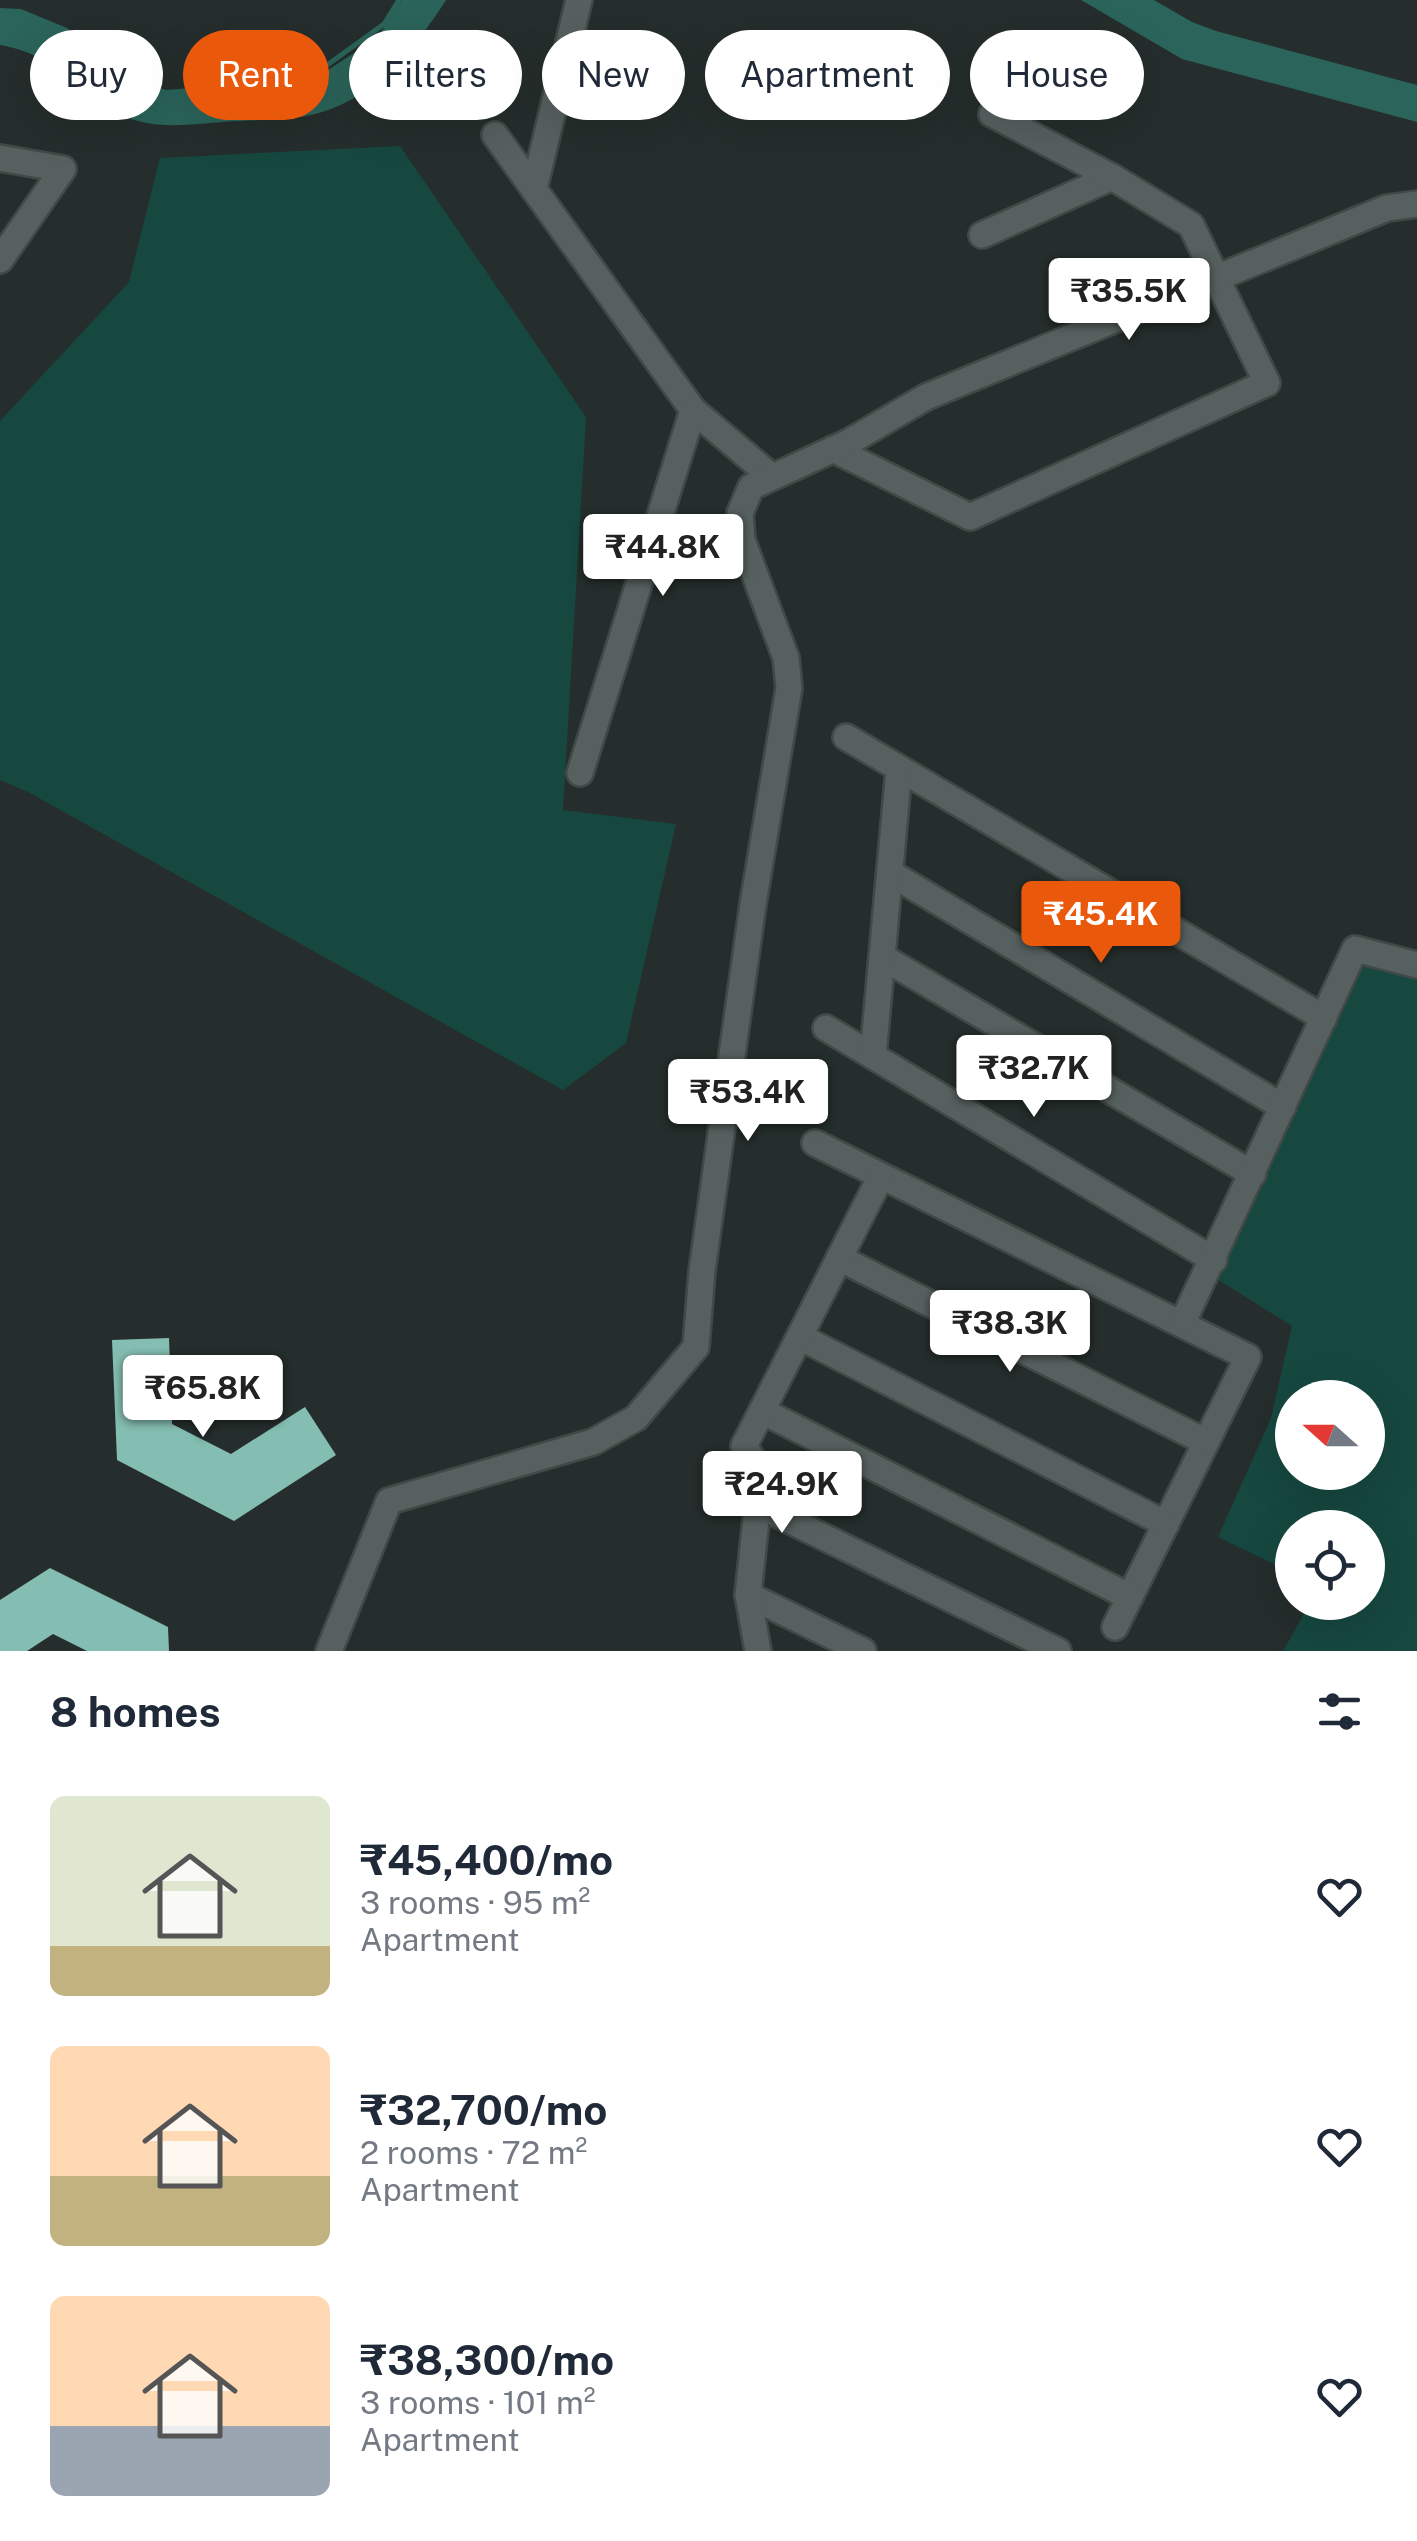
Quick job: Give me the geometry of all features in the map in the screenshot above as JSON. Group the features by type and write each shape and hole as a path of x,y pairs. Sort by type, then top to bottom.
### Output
{"street":[{"path":"534,189 578,0"},
{"path":"833,449 970,517 1267,383 1191,226 1112,177 1003,120"},
{"path":"495,136 694,410 772,477"},
{"path":"0,158 63,169 0,260"},
{"path":"982,234 1112,177"},
{"path":"329,1651 389,1501 593,1442 636,1418 696,1347 702,1271 753,904 789,688 786,658 742,540 740,513 752,487 833,449 926,397 1386,208 1417,204"},
{"path":"580,773 694,410"},
{"path":"846,737 1324,1018"},
{"path":"873,1056 899,769"},
{"path":"890,874 1284,1106"},
{"path":"1182,1324 1355,949 1417,965"},
{"path":"882,957 1253,1174"},
{"path":"826,1028 1214,1260"},
{"path":"815,1143 1248,1357 1115,1627"},
{"path":"758,1651 748,1595 761,1472 744,1446 881,1176"},
{"path":"840,1258 1206,1442"},
{"path":"800,1337 1166,1524"},
{"path":"762,1412 1130,1597"},
{"path":"758,1505 1058,1651"},
{"path":"748,1595 863,1651"}],"shaded area":[{"path":"402,0 446,0 425,30 382,30"},
{"path":"1081,0 1154,0 1216,31 1417,85 1417,122 1182,59 1144,37 1144,30 1132,30"},
{"path":"0,8 21,9 69,30 30,30 30,54 0,45"},
{"path":"349,56 349,100 329,110 329,69"},
{"path":"163,89 183,89 183,120 261,120 183,125 135,120 163,120"},
{"path":"400,146 586,417 563,810 676,824 626,1043 563,1090 0,780 0,421 129,282 160,158"},
{"path":"1365,962 1417,976 1417,1651 1283,1651 1300,1620 1385,1620 1385,1510 1275,1510 1275,1565 1218,1537 1271,1418 1275,1400 1275,1490 1385,1490 1385,1380 1280,1380 1292,1326 1217,1279"}],"building":[{"path":"169,1338 172,1424 231,1454 305,1407 336,1455 234,1521 117,1460 112,1340"},
{"path":"50,1568 168,1627 169,1651 87,1651 53,1634 27,1651 0,1651 0,1600"}],"waterway":[{"path":"329,64 384,24 399,0"}]}
